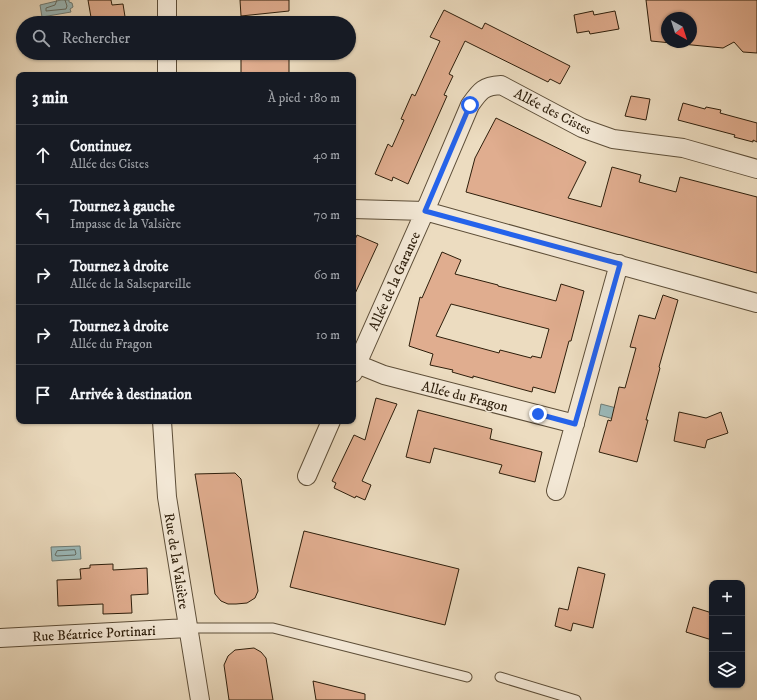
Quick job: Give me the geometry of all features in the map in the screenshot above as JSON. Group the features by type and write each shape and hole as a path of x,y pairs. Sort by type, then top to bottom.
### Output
{"street":[{"path":"167,16 168,0"},
{"path":"167,60 167,72"},
{"name":"Allée des Cistes","path":"425,211 470,105 479,91 489,85 501,85 582,128 614,139 683,148 757,169"},
{"path":"356,209 425,211 757,303"},
{"name":"Allée de la Garance","path":"356,367 425,211"},
{"path":"556,491 620,264"},
{"name":"Allée du Fragon","path":"356,369 575,424"},
{"name":"Rue de la Valsière","path":"162,424 167,497 200,700"},
{"path":"307,476 331,424"},
{"name":"Rue Béatrice Portinari","path":"0,638 188,628"}],"lane":[{"path":"188,628 273,628 467,677"},
{"path":"500,677 576,700"}],"water":[{"path":"61,0 69,0 73,7 70,9 71,12 42,16 40,5"},
{"path":"601,404 624,410 621,421 599,415"},
{"path":"80,546 81,559 52,561 51,547"}],"building":[{"path":"88,0 111,0 112,5 123,4 125,16 91,16"},
{"path":"240,0 289,0 289,11 241,16"},
{"path":"646,0 757,0 757,53 743,52 734,42 723,48 697,45 697,12 661,12 661,42 651,41"},
{"path":"444,10 482,29 485,23 570,66 560,84 550,79 548,82 465,41 449,74 453,76 444,95 447,96 408,184 393,177 392,181 375,174 388,144 392,147 404,120 401,119 412,94 415,96 440,41 430,37"},
{"path":"593,11 594,15 615,11 619,29 590,34 589,31 577,33 574,15"},
{"path":"241,60 289,60 289,72 241,72"},
{"path":"631,96 650,99 646,120 625,116"},
{"path":"683,103 705,109 706,107 721,110 720,113 757,123 757,142 734,137 735,135 678,120"},
{"path":"496,118 586,162 568,198 601,207 612,167 641,175 639,182 676,192 680,177 757,197 757,273 466,192 475,158"},
{"path":"357,235 378,244 356,292"},
{"path":"442,252 461,260 455,274 498,286 556,301 561,284 584,291 555,393 533,387 532,392 473,376 473,378 452,372 453,370 430,365 433,354 409,346 420,297 422,298","holes":["451,304 549,329 541,358 532,356 531,358 500,350 499,353 436,336"]},
{"path":"663,295 678,300 659,367 660,368 646,420 648,420 637,462 599,452 608,420 611,421 619,387 625,388 636,348 630,347 639,315 655,319"},
{"path":"376,398 397,404 362,481 371,485 365,500 356,496 355,498 334,488 336,483 332,481 354,435 365,440"},
{"path":"418,410 492,429 490,439 542,452 535,482 499,473 502,465 434,448 430,463 406,457"},
{"path":"679,412 706,418 721,412 728,433 707,440 705,448 674,441"},
{"path":"235,473 241,479 258,591 255,598 247,603 228,604 221,601 215,594 195,474"},
{"path":"304,531 459,569 445,625 290,587"},
{"path":"113,564 113,570 147,568 148,594 131,595 132,613 103,614 103,604 58,606 57,580 81,579 80,569 90,568 90,565"},
{"path":"578,567 605,574 593,628 573,623 571,631 555,626 559,608 568,610"},
{"path":"693,607 709,612 709,639 686,632"},
{"path":"254,648 261,652 266,658 273,700 229,700 224,665 228,656 235,650"},
{"path":"313,681 365,694 365,700 316,700"}],"route":[{"path":"470,105 425,211 620,264 575,424 538,414"}]}
